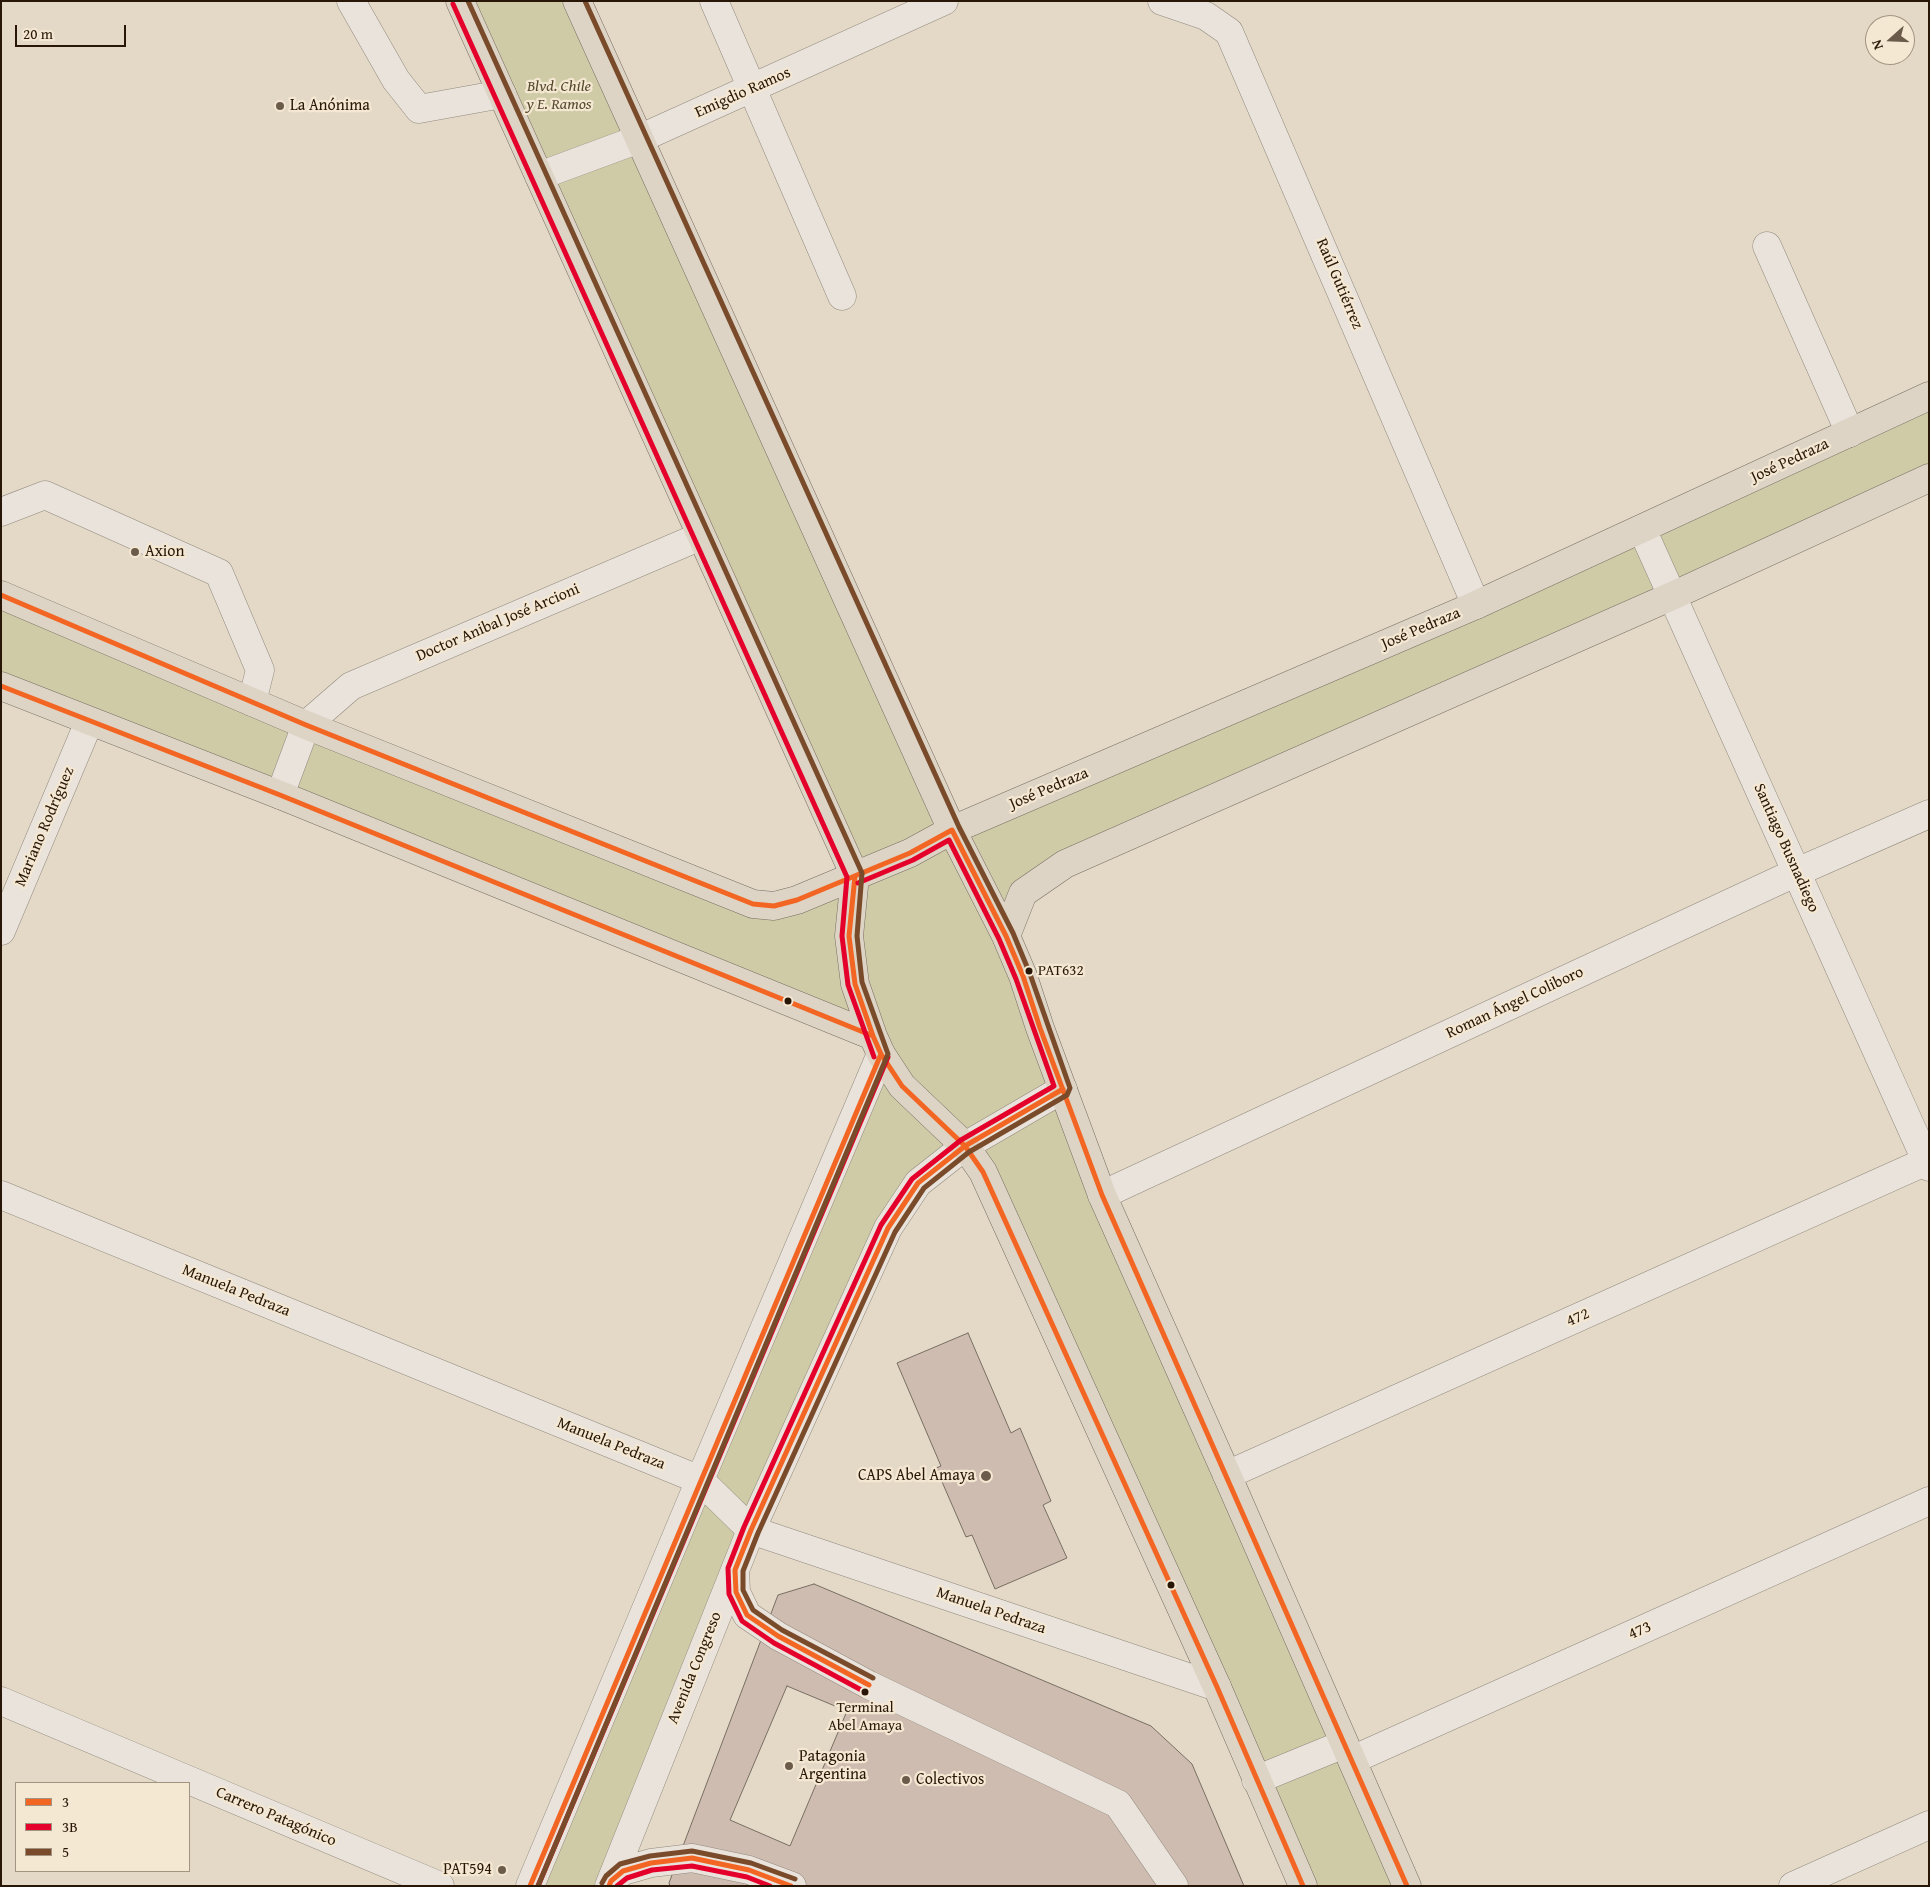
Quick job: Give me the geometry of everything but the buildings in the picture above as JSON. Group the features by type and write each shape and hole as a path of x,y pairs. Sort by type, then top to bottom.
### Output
{"main road":[{"path":"460,1 855,876 849,936 855,984 877,1045 902,1086 964,1146 983,1172 1217,1687 1303,1886"},
{"path":"577,1 952,830 1006,936 1023,976 1040,1028 1102,1195 1228,1475 1407,1886"},
{"name":"José Pedraza","path":"1,595 306,726 753,904 774,906 797,900 910,853 952,830 1476,605 1929,396"},
{"path":"1006,936 1024,893 1064,864 1672,596 1929,478"},
{"path":"1,686 280,796 877,1045"}],"street":[{"path":"351,1 396,80 419,109 502,94"},
{"path":"714,1 842,296"},
{"name":"Emigdio Ramos","path":"539,176 639,139 944,1"},
{"name":"Raúl Gutiérrez","path":"1162,1 1206,16 1229,32 1476,605"},
{"path":"1767,246 1850,433"},
{"path":"1,512 45,496 218,573 260,670 252,702"},
{"name":"Santiago Busnadiego","path":"1642,529 1928,1163"},
{"name":"Doctor Anibal José Arcioni","path":"306,726 351,686 701,536"},
{"name":"Mariano Rodríguez","path":"1,931 89,722"},
{"path":"280,796 306,726"},
{"name":"Roman Ángel Coliboro","path":"1102,1195 1797,872 1929,814"},
{"path":"530,1886 700,1480 877,1045"},
{"name":"Avenida Congreso","path":"610,1884 751,1530 888,1228 918,1183 964,1146 1063,1089"},
{"name":"472","path":"1228,1475 1928,1163"},
{"name":"Manuela Pedraza","path":"1,1195 700,1480 751,1530 1217,1687"},
{"name":"473","path":"1256,1780 1348,1752 1929,1501"},
{"path":"735,1570 736,1592 747,1615 778,1636 869,1685 1118,1804 1174,1886"},
{"name":"Carrero Patagónico","path":"1,1701 440,1886"},
{"path":"1793,1886 1929,1825"},
{"path":"610,1884 624,1872 651,1863 692,1858 749,1870 792,1886"}],"green space":[{"name":"Blvd. Chile y E. Ramos","path":"460,1 577,1 952,830 1929,396 1929,478 1065,864 1006,936 1407,1886 1303,1886 964,1146 918,1183 609,1886 530,1886 881,1054 1,686 1,595 753,904 854,876"}],"transit line":[{"name":"5","path":"468,1 862,873 857,936 862,982 888,1054 538,1886"},
{"name":"5","path":"585,1 959,827 1013,933 1030,974 1070,1088 1067,1095 969,1152 924,1188 895,1232 758,1533 743,1571 743,1590 753,1610 782,1630 873,1678"},
{"name":"3B","path":"453,4 847,877 842,936 848,985 874,1057"},
{"name":"3","path":"1,595 306,725 753,904 774,906 797,900 910,853 952,830 1006,936 1023,976 1040,1028 1102,1195 1407,1886"},
{"name":"3","path":"1,686 280,795 873,1036"},
{"name":"3B","path":"858,883 913,860 949,840 999,939 1016,979 1054,1086 961,1140 912,1179 881,1225 744,1527 728,1568 729,1594 742,1621 774,1643 865,1692"},
{"name":"3","path":"855,876 849,936 855,984 873,1036 881,1054 902,1086 965,1146 983,1172 1217,1687 1303,1886"},
{"name":"3","path":"530,1886 881,1054"},
{"name":"3B","path":"538,1886 888,1057"},
{"name":"3","path":"869,1685 778,1636 747,1615 736,1592 735,1570 751,1530 888,1228 918,1183 965,1146 1063,1089"},
{"name":"5","path":"602,1883 606,1876 620,1864 650,1856 692,1851 751,1863 795,1879"},
{"name":"3","path":"609,1886 611,1881 623,1871 651,1863 692,1858 749,1870 791,1886"},
{"name":"3B","path":"617,1886 627,1878 652,1870 692,1866 747,1877 770,1886"}],"place":[{"name":"La Anónima","path":"280,106"},
{"name":"Axion","path":"135,552"},
{"name":"PAT632","path":"1029,971"},
{"name":"CAPS Abel Amaya","path":"986,1476"},
{"name":"Terminal Abel Amaya","path":"865,1692"},
{"name":"Patagonia Argentina","path":"789,1766"},
{"name":"Colectivos","path":"906,1780"},
{"name":"PAT594","path":"502,1870"}]}
